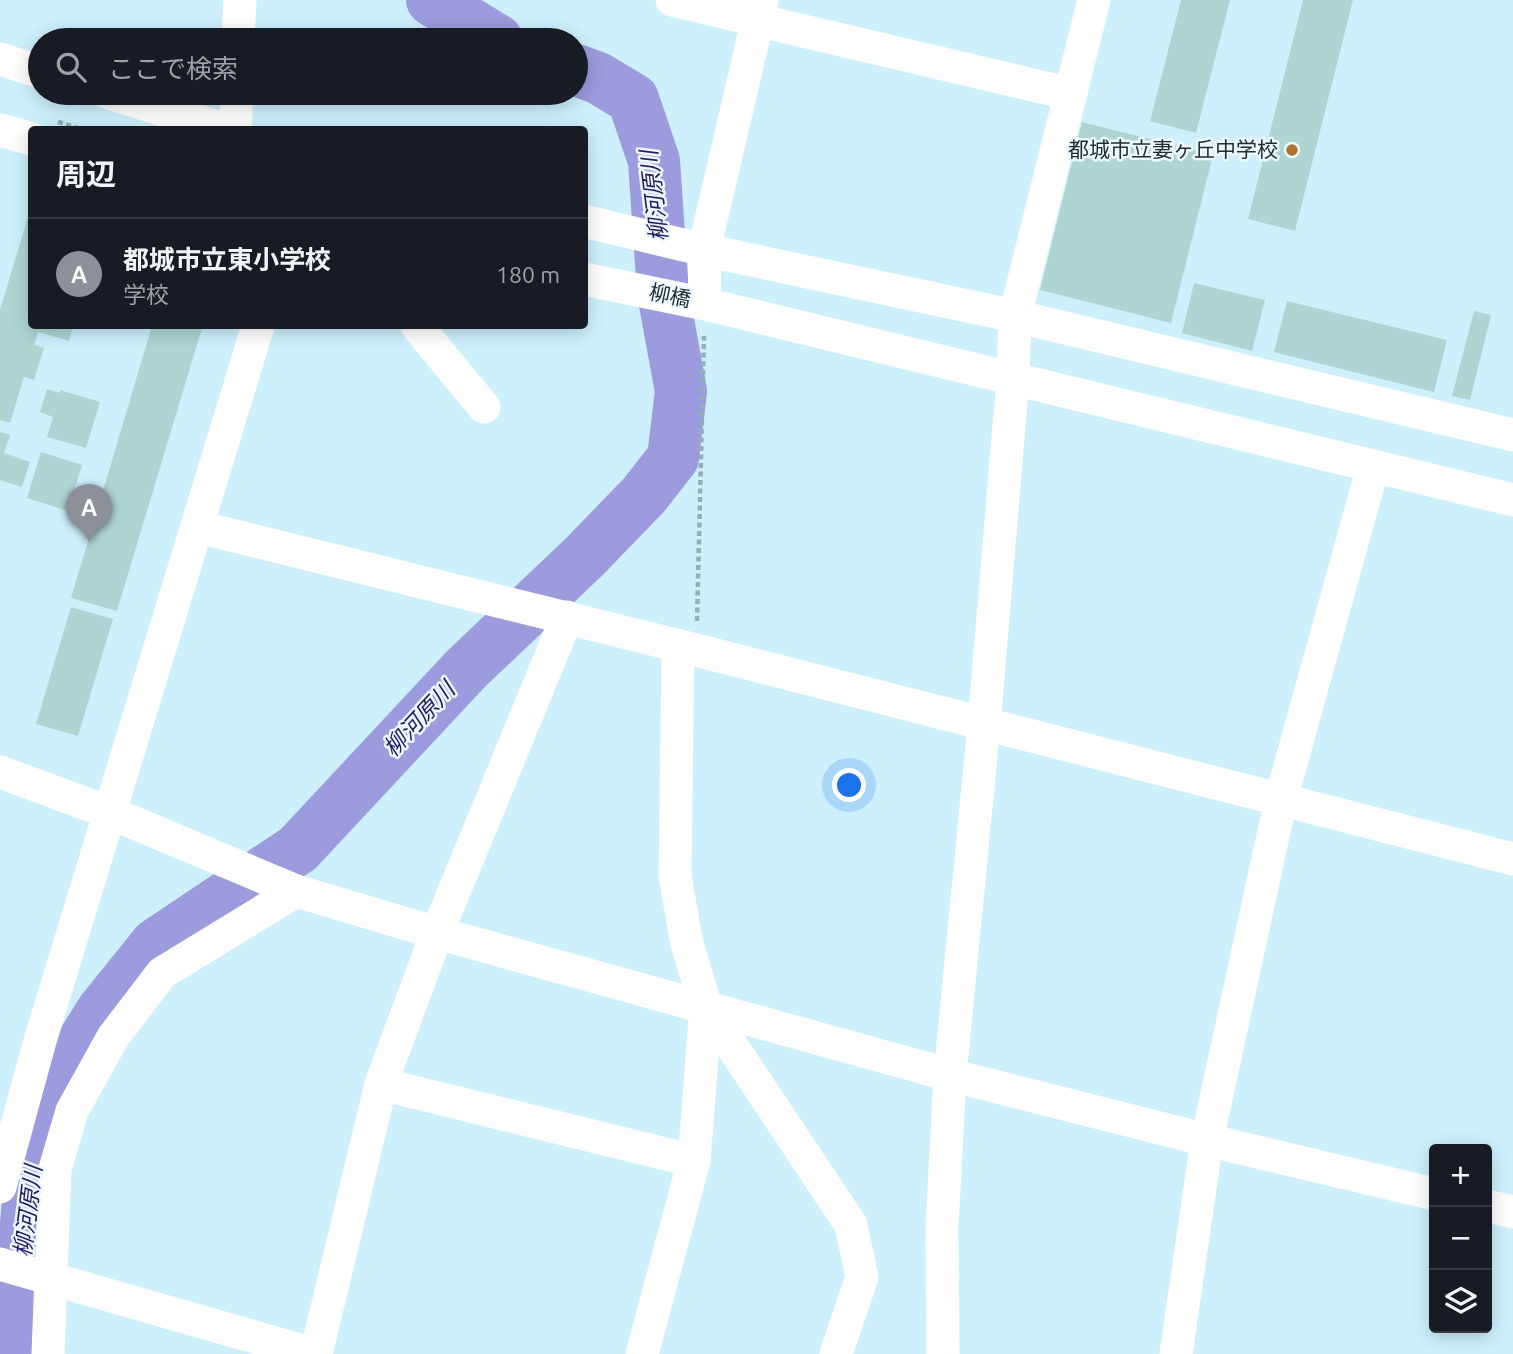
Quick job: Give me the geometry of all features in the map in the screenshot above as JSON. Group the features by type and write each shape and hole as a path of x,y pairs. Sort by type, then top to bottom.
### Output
{"street":[{"path":"239,28 240,0"},
{"path":"672,0 760,10 1071,94"},
{"path":"943,1354 942,1228 950,1075 984,725 1013,378 1015,316 1094,0"},
{"path":"704,303 703,249 760,10"},
{"path":"0,59 28,68"},
{"path":"147,105 214,126"},
{"path":"235,126 236,105"},
{"path":"0,130 28,138"},
{"path":"588,222 1015,316 1513,435"},
{"name":"柳橋","path":"588,279 704,303 1513,500"},
{"path":"0,1187 40,1041 257,329"},
{"path":"419,329 484,407"},
{"path":"1176,1354 1207,1140 1281,799 1373,467"},
{"path":"198,527 567,617 1513,859"},
{"path":"1,1264 315,1354 381,1084 437,933 567,617"},
{"path":"687,648 675,876 687,944 706,1007 851,1224 862,1277 836,1354"},
{"path":"0,772 111,813 292,889 437,933 950,1075 1429,1193"},
{"path":"48,1354 55,1169 72,1111 113,1037 162,973 292,889"},
{"path":"642,1354 694,1161 706,1007"},
{"path":"381,1084 694,1161"},
{"path":"1491,1207 1513,1212"}],"path":[{"path":"687,648 704,303"}],"building":[{"path":"1181,0 1230,0 1196,133 1150,121"},
{"path":"1303,0 1353,0 1295,231 1248,219"},
{"path":"1082,122 1213,155 1171,323 1040,290"},
{"path":"28,217 28,329 72,329 69,341 38,332 34,345 44,348 34,380 24,377 10,423 0,420 0,310"},
{"path":"1194,283 1265,300 1252,351 1182,333"},
{"path":"1287,301 1447,340 1434,392 1274,352"},
{"path":"1474,311 1491,315 1470,400 1452,396"},
{"path":"151,329 202,329 117,611 71,598"},
{"path":"47,389 60,393 60,390 100,402 86,448 47,437 53,417 40,412"},
{"path":"0,432 10,435 4,453 30,462 22,487 0,480"},
{"path":"41,452 82,465 68,511 27,498"},
{"path":"71,607 113,619 78,736 36,724"}],"waterway":[{"name":"柳河原川","path":"432,0 478,28"},
{"name":"柳河原川","path":"22,1354 22,1269 31,1167 64,1072 102,1011 156,944 298,849 466,669 585,556 644,495 673,458 681,391 663,293 654,161 633,99 588,74"}],"place":[{"name":"都城市立妻ヶ丘中学校","path":"1292,150"},
{"name":"都城市立東小学校","path":"89,542"}]}
